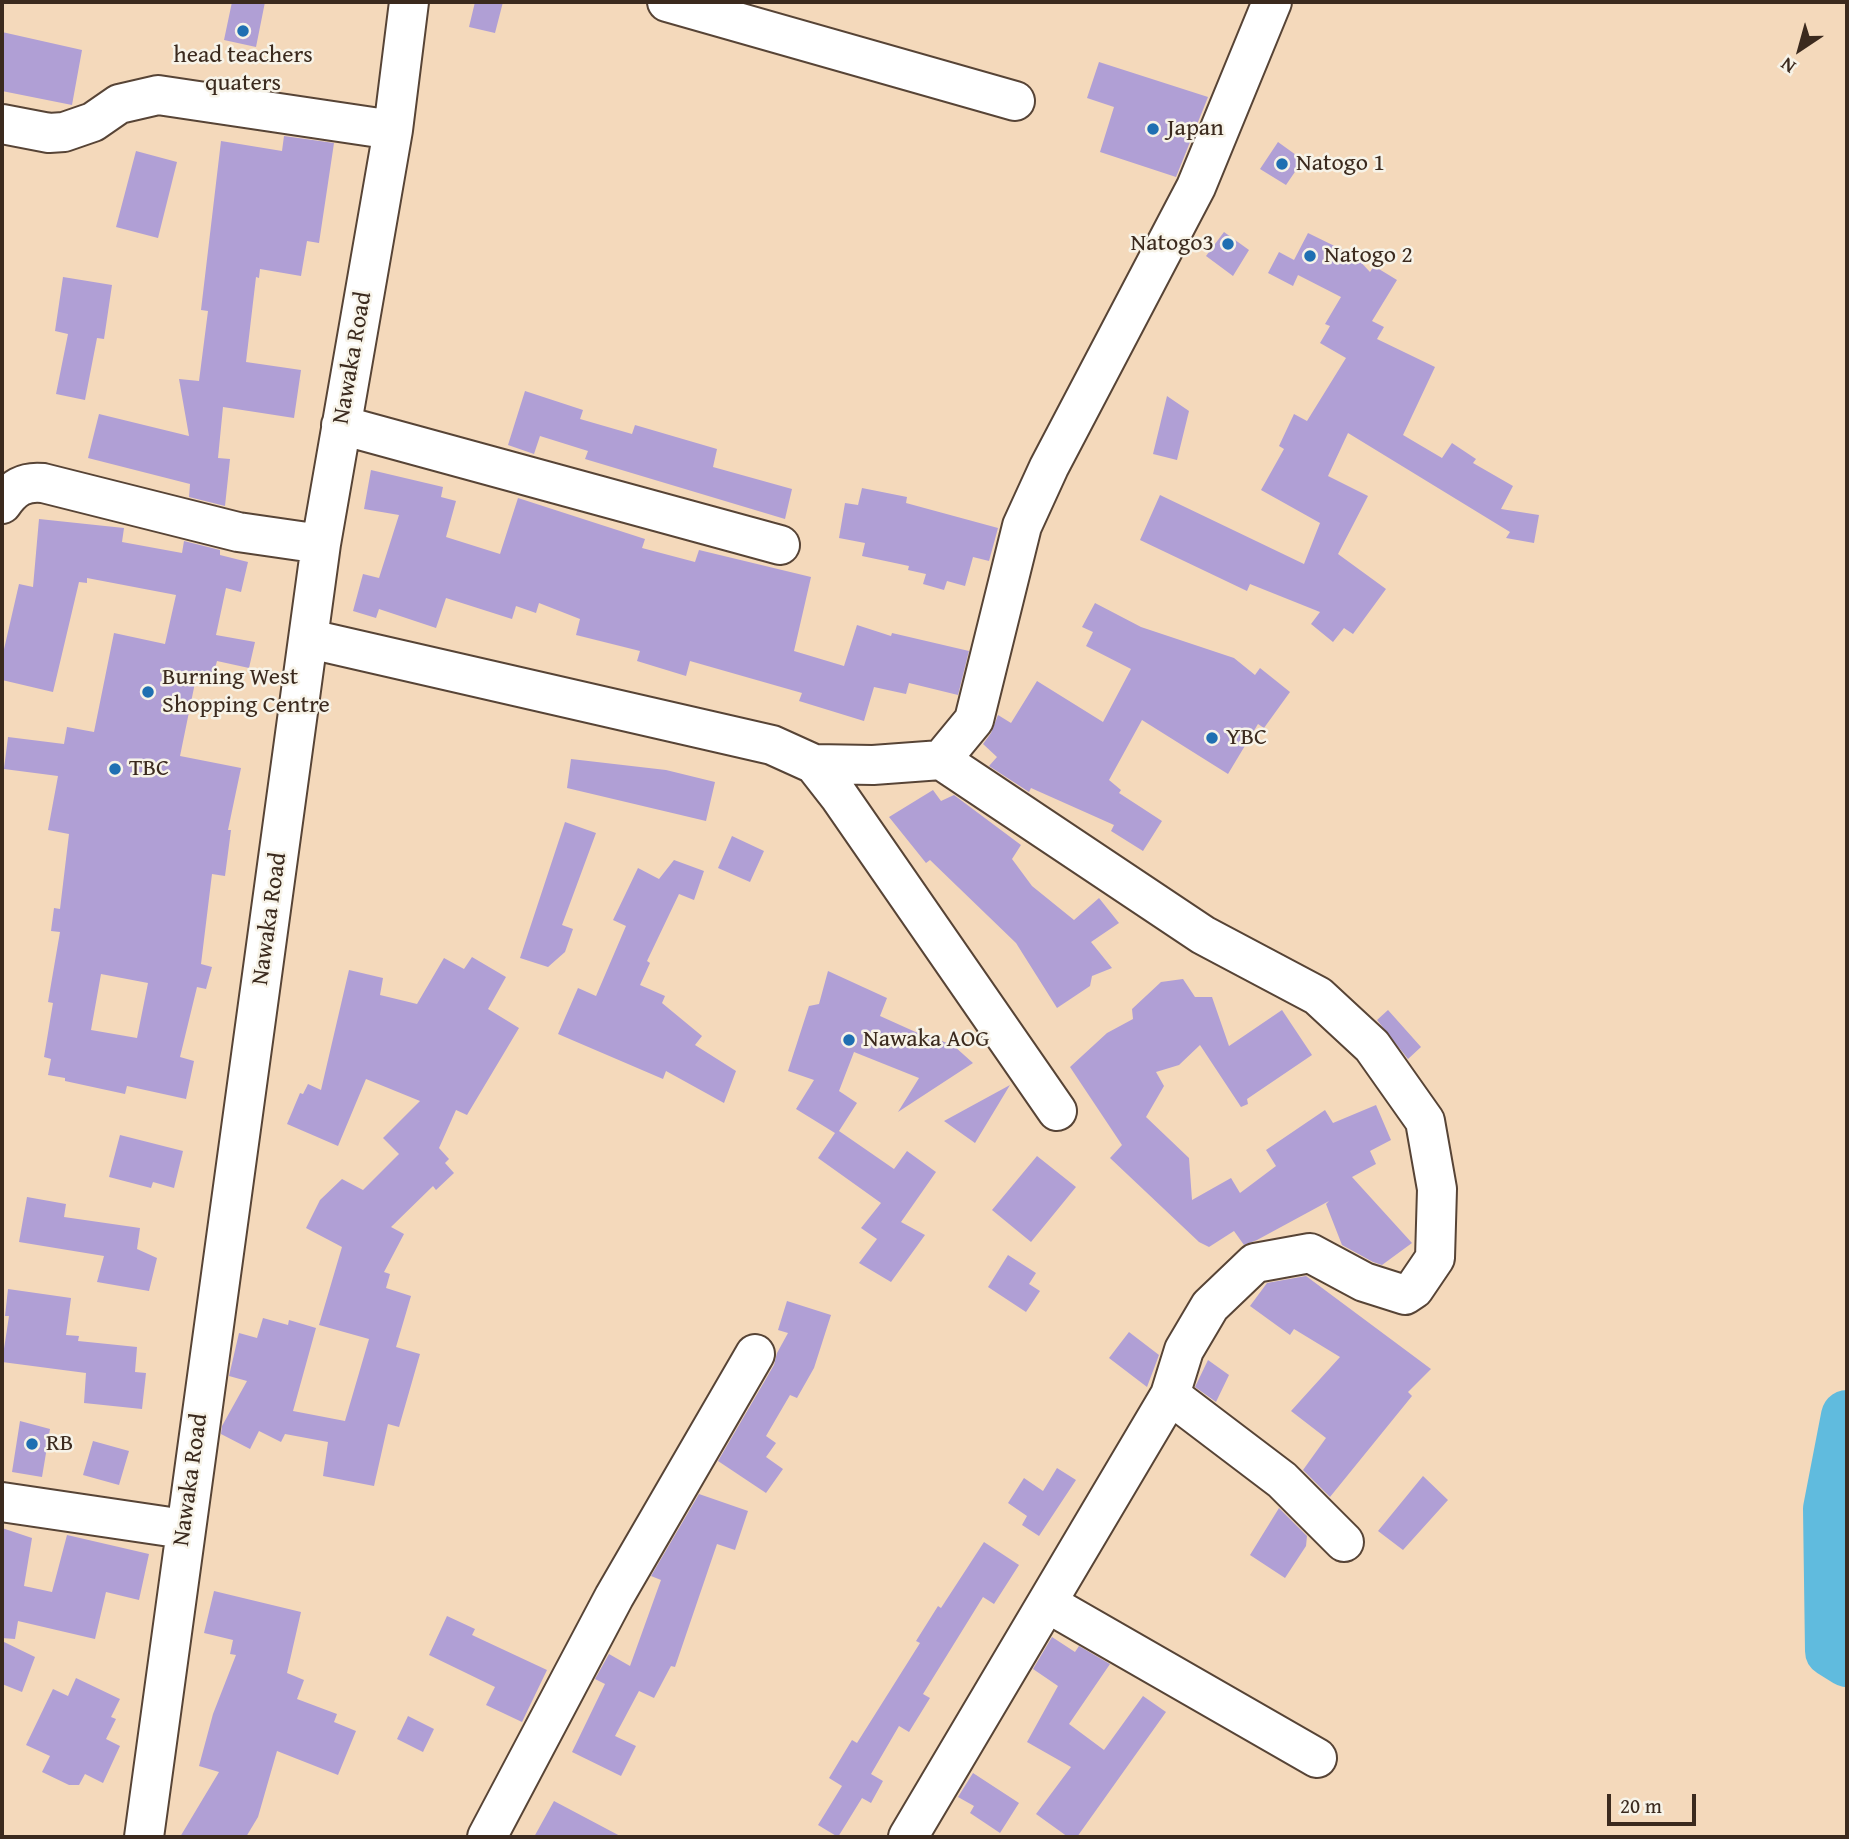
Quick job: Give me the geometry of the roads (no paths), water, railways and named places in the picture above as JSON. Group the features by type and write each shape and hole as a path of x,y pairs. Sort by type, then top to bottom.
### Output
{"street":[{"name":"Nawaka Road","path":"144,1837 184,1529 310,639 321,544 393,130 410,2"},
{"path":"667,2 1014,101"},
{"path":"941,760 974,720 1022,526 1049,467 1196,187 1272,2"},
{"path":"2,124 49,133 64,132 93,122 119,104 158,95 393,130"},
{"path":"341,425 779,545"},
{"path":"2,503 11,491 29,481 238,532 321,544"},
{"path":"310,639 772,746 814,764 873,765 941,760 1203,935 1318,996 1372,1046 1425,1121 1437,1189 1435,1258 1414,1289 1405,1295 1364,1282 1310,1253 1255,1263 1210,1306 1184,1350 1170,1395 908,1837"},
{"path":"814,764 839,796 1057,1111"},
{"path":"487,1837 614,1597 755,1354"},
{"path":"1170,1395 1282,1480 1344,1542"},
{"path":"2,1502 184,1529"},
{"path":"1047,1603 1317,1758"}],"waterway":[{"path":"1847,1416 1829,1509 1831,1651 1847,1661"}],"place":[{"name":"head teachers quaters","path":"243,31"},
{"name":"Japan","path":"1153,129"},
{"name":"Natogo 1","path":"1282,164"},
{"name":"Natogo3","path":"1228,244"},
{"name":"Natogo 2","path":"1310,256"},
{"name":"Burning West Shopping Centre","path":"148,692"},
{"name":"YBC","path":"1212,738"},
{"name":"TBC","path":"115,769"},
{"name":"Nawaka AOG","path":"849,1040"},
{"name":"RB","path":"32,1444"}]}
